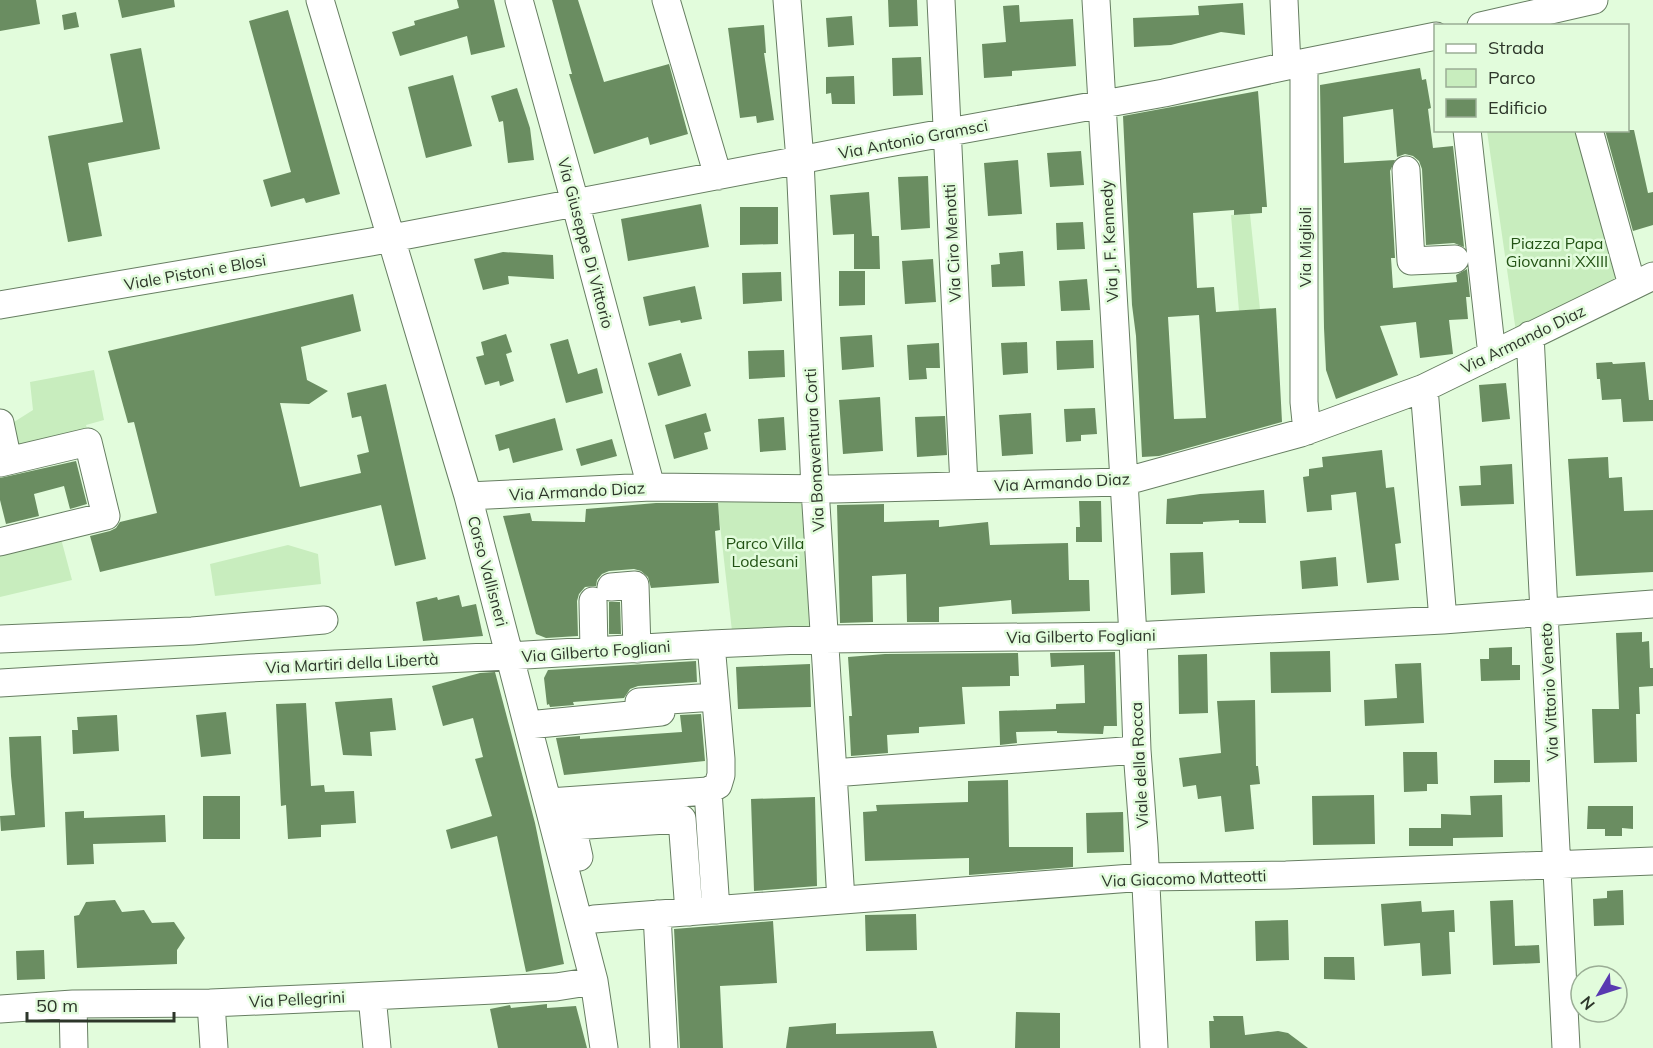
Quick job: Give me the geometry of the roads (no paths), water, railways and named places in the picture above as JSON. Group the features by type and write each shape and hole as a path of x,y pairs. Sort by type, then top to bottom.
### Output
{"street":[{"name":"Corso Vallisneri","path":"320,0 468,496 594,981 604,1048"},
{"name":"Via Giuseppe Di Vittorio","path":"519,0 651,487"},
{"path":"666,0 718,176"},
{"name":"Via Bonaventura Corti","path":"788,0 800,160 815,489 841,900"},
{"name":"Via Ciro Menotti","path":"941,0 964,486"},
{"name":"Via J. F. Kennedy","path":"1096,0 1123,482"},
{"name":"Via Miglioli","path":"1284,0 1295,64 1304,402 1307,431"},
{"path":"1485,24 1513,9 1557,17 1594,0"},
{"name":"Via Antonio Gramsci","path":"390,238 946,132 1164,93 1434,36"},
{"path":"1467,132 1468,258 1491,355"},
{"path":"1589,132 1642,281"},
{"path":"1406,170 1411,261 1468,258"},
{"name":"Viale Pistoni e Blosi","path":"0,305 390,238"},
{"name":"Via Armando Diaz","path":"468,496 651,487 815,489 1123,482 1307,431 1424,388 1642,281"},
{"name":"Via Vittorio Veneto","path":"1530,335 1566,1048"},
{"path":"1424,388 1443,620"},
{"path":"0,423 4,462 88,442 106,516 0,542"},
{"name":"Viale della Rocca","path":"1123,482 1154,1048"},
{"path":"594,651 602,594 635,585 637,648"},
{"name":"Via Gilberto Fogliani","path":"509,656 824,639 1133,636 1443,620 1653,604"},
{"path":"0,639 192,631 324,620"},
{"path":"192,631 194,671"},
{"path":"711,644 721,759 721,775 713,788 716,910"},
{"name":"Via Martiri della Libertà","path":"0,683 509,656"},
{"path":"606,704 716,697"},
{"path":"528,725 661,711"},
{"path":"833,773 1137,750"},
{"path":"549,802 713,788"},
{"path":"620,1048 614,1000 572,826 682,819 689,912"},
{"name":"Via Giacomo Matteotti","path":"594,919 1145,877 1558,866 1653,861"},
{"path":"657,914 664,1048"},
{"name":"Via Pellegrini","path":"0,1009 73,1004 211,1003 372,996 556,987 594,981"},
{"path":"372,996 377,1048"},
{"path":"211,1003 214,1048"},
{"path":"73,1004 75,1048"}],"park label":[{"name":"Piazza Papa Giovanni XXIII","path":"1557,252"},
{"name":"Parco Villa Lodesani","path":"765,552"}]}
